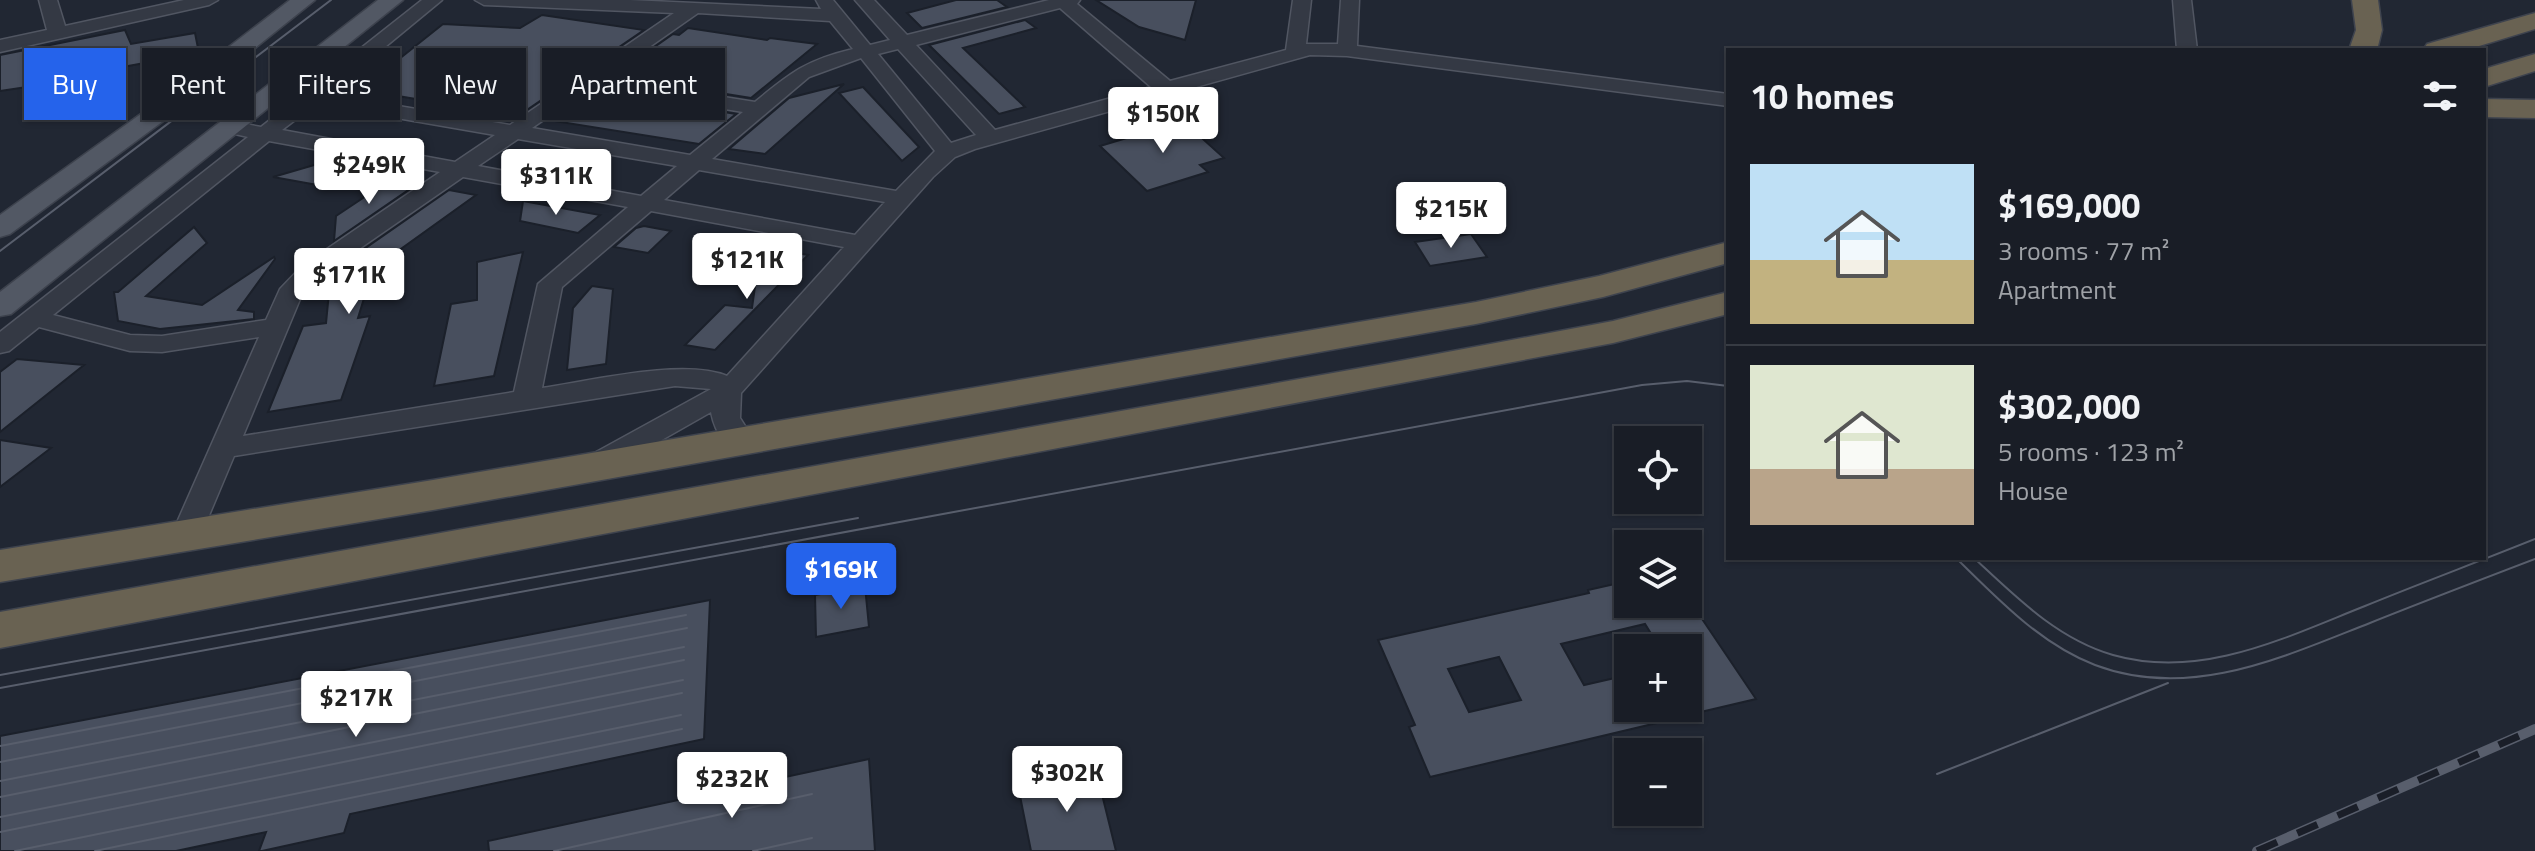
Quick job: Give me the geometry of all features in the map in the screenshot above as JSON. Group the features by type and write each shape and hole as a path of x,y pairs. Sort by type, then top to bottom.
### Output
{"highway":[{"path":"2364,48 2369,30 2365,0"},
{"path":"2444,48 2535,21"},
{"path":"2486,77 2535,62"},
{"path":"2486,108 2535,109"},
{"path":"0,566 1476,313 1603,286 1726,253"},
{"path":"0,630 1404,373 1613,332 1726,304"}],"main road":[{"path":"0,228 161,111 304,0"},
{"path":"0,307 392,0"}],"street":[{"path":"48,0 58,34"},
{"path":"373,48 433,0"},
{"path":"484,0 692,9 728,5 804,12 830,8 947,152"},
{"path":"864,0 990,137"},
{"path":"1295,51 1302,0"},
{"path":"1347,50 1350,0"},
{"path":"2182,0 2187,48"},
{"path":"0,46 204,1"},
{"path":"526,399 550,284 813,66 1068,1 1164,87"},
{"path":"636,48 692,9"},
{"path":"599,464 728,391 900,198 947,152 990,137 1295,51 1347,50 1726,100"},
{"path":"725,103 761,109"},
{"path":"400,112 900,198"},
{"path":"186,536 292,289 311,271 542,113"},
{"path":"0,345 283,120"},
{"path":"229,127 859,243"},
{"path":"34,318 130,343 162,344 276,326"},
{"path":"222,449 526,399 692,377 720,383 728,391"},
{"path":"728,391 725,418 730,430 740,440"}],"building":[{"path":"956,0 997,0 1007,7 922,28 907,13"},
{"path":"1096,0 1196,0 1185,40 1139,27"},
{"path":"542,15 644,30 618,48 542,48 542,100 526,111 526,48 416,48 416,99 400,96 400,58 443,24 520,28"},
{"path":"1025,20 1036,28 963,48 1025,107 999,114 929,45"},
{"path":"688,28 817,44 751,98 725,94 725,48 653,48 673,34 679,35"},
{"path":"125,30 131,44 195,33 198,48 142,48 142,64 126,66 126,48 35,48"},
{"path":"24,50 24,87 0,91 0,55"},
{"path":"844,84 765,154 729,149 789,98"},
{"path":"863,87 919,147 902,161 839,93"},
{"path":"725,112 736,114 699,144 548,120 725,120"},
{"path":"1183,121 1224,158 1200,165 1208,172 1147,191 1100,146"},
{"path":"321,163 360,171 334,188 273,177"},
{"path":"390,180 417,184 334,241 336,216"},
{"path":"449,190 476,195 373,269 358,318 370,316 341,400 268,412 303,326 326,323 331,272"},
{"path":"523,201 600,215 578,233 520,221"},
{"path":"644,226 671,231 648,253 614,247 636,228"},
{"path":"194,227 207,243 146,296 202,305 274,257 238,310 254,312 254,319 160,329 118,321 114,292 118,292"},
{"path":"1471,234 1487,257 1430,266 1415,242"},
{"path":"780,250 808,255 715,350 685,345 725,305 752,308 757,272"},
{"path":"523,252 494,376 434,386 451,304 477,300 477,262"},
{"path":"592,286 613,289 606,364 567,370 573,308"},
{"path":"17,359 84,365 0,432 0,372"},
{"path":"0,440 51,448 0,487"},
{"path":"1614,584 1614,618 1701,618 1756,699 1702,712 1702,634 1651,634 1645,624 1561,644 1584,685 1614,678 1614,722 1661,722 1430,777 1409,727 1415,725 1378,640 1589,593 1588,590","holes":["1499,657 1521,700 1469,712 1448,669"]},
{"path":"865,586 869,627 816,637 815,595"},
{"path":"710,600 704,739 350,814 344,833 262,851 259,851 266,832 176,851 0,851 0,736"},
{"path":"869,759 875,851 489,851 488,841"},
{"path":"1095,766 1116,851 1031,851 1018,786"}],"tram line":[{"path":"0,251 331,0"},
{"path":"0,688 1642,385 1687,381 1726,386"},
{"path":"0,675 858,518"},
{"path":"2486,559 2535,539"},
{"path":"1958,560 2020,619 2075,656 2131,675 2166,678 2201,676 2270,661 2535,559"},
{"path":"1976,560 2038,615 2073,638 2113,655 2146,661 2178,662 2210,659 2273,642 2482,560"},
{"path":"0,746 686,615"},
{"path":"0,762 687,628"},
{"path":"0,781 684,647"},
{"path":"0,797 684,660"},
{"path":"0,817 683,680"},
{"path":"1937,774 2168,683"},
{"path":"0,832 682,693"},
{"path":"15,851 681,715"},
{"path":"95,851 682,729"},
{"path":"554,851 812,794"},
{"path":"753,851 812,838"}],"railway":[{"path":"2257,851 2535,729"}]}
